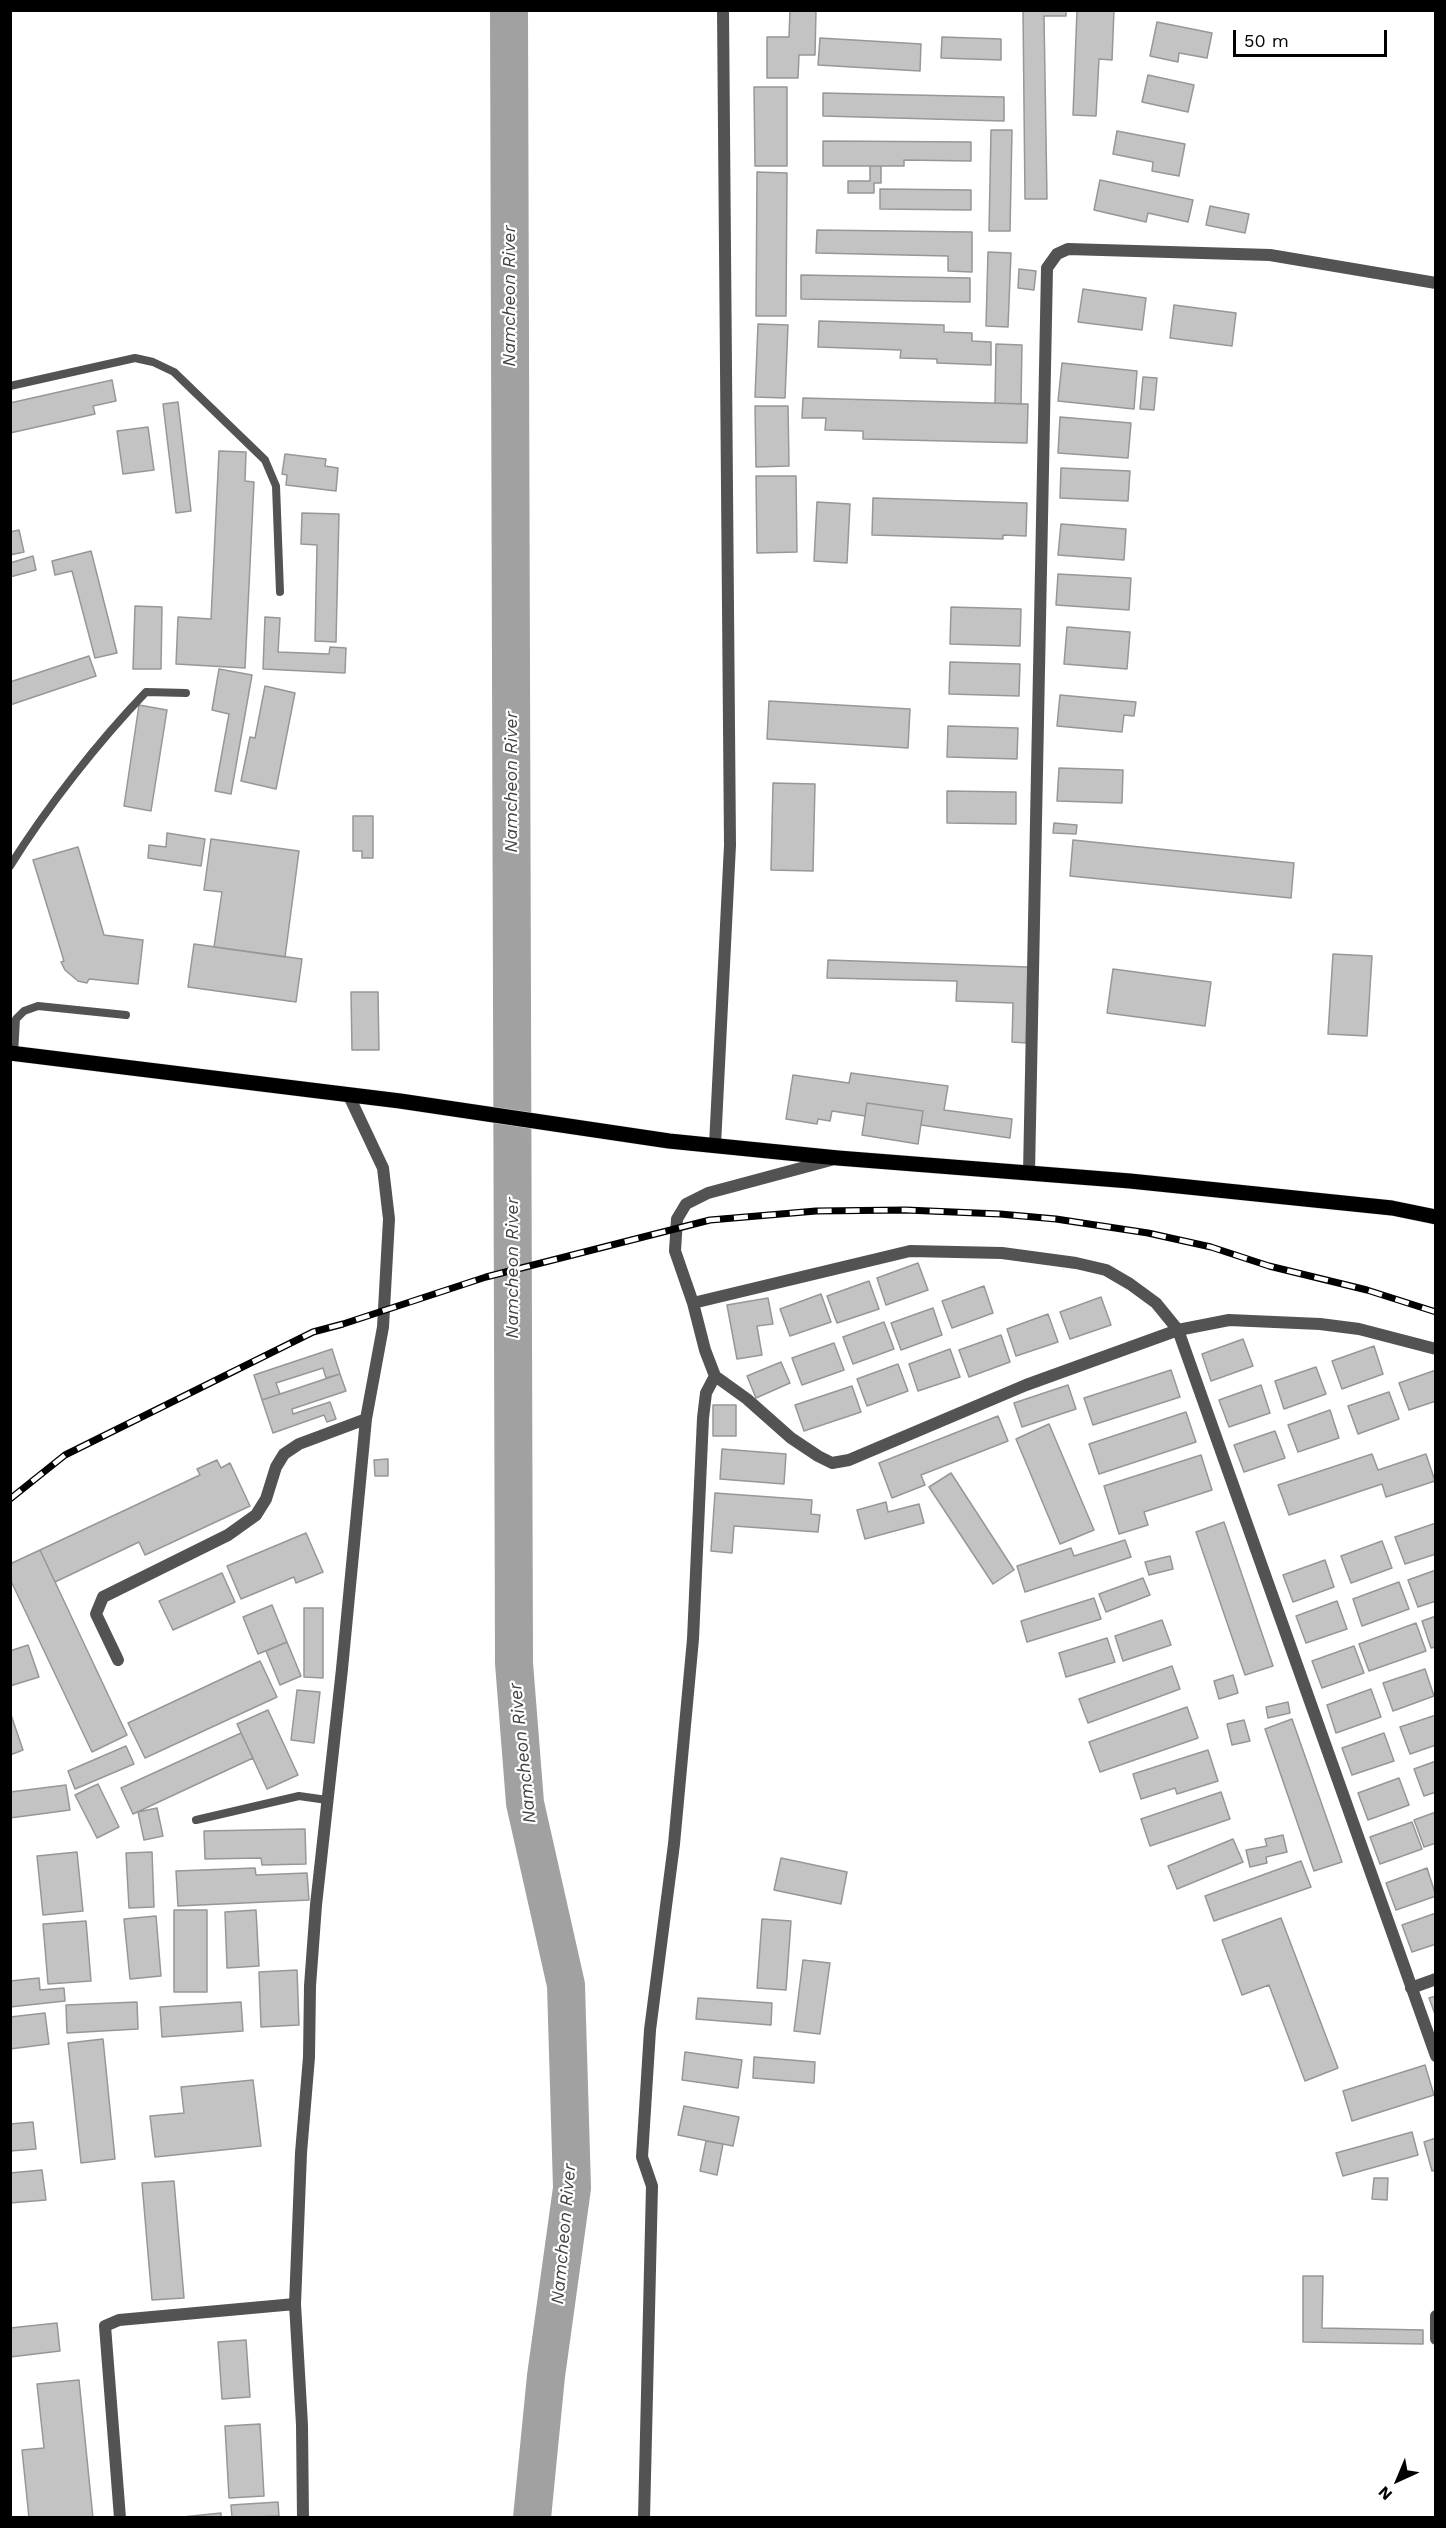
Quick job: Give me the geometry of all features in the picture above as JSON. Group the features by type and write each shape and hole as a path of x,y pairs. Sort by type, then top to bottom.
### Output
{"main road":[{"path":"12,1054 400,1101 669,1141 838,1158 1130,1180 1380,1207 1436,1217"}],"street":[{"path":"715,1145 730,845 723,10"},
{"path":"1029,1173 1047,268 1057,254 1068,249 1270,255 1436,283"},
{"path":"303,2517 302,2425 295,2304 301,2154 309,2057 310,1986 316,1905 366,1419 384,1327 389,1219 383,1168 349,1096"},
{"path":"838,1158 708,1193 686,1204 677,1219 675,1251 715,1376 747,1399 791,1438 832,1463 849,1460 1026,1385 1178,1330 1229,1320 1320,1324 1393,1336 1436,1349"},
{"path":"693,1303 910,1251 1002,1253 1076,1263 1106,1270 1156,1303 1178,1330 1436,2056"},
{"path":"644,2517 652,2186 642,2157 650,2030 674,1844 691,1662 703,1418 706,1393 715,1376"},
{"path":"118,1660 96,1614 104,1598 228,1535 256,1515 266,1498 276,1467 284,1454 299,1444 366,1419"},
{"path":"1411,1988 1436,1979"},
{"path":"120,2517 105,2326 119,2320 295,2304"},
{"path":"1436,2316 1434,2328 1436,2339"}],"lane":[{"path":"10,386 135,358 153,362 174,372 265,460 276,486 280,592"},
{"path":"10,866 78,771 118,720 146,692 186,693"},
{"path":"12,1054 16,1019 24,1011 38,1006 126,1015"},
{"path":"196,1820 299,1796 327,1800"}],"building":[{"path":"790,10 816,10 815,55 799,55 798,78 767,78 767,37 789,37"},
{"path":"1023,10 1066,10 1066,16 1044,16 1047,199 1025,199"},
{"path":"1077,10 1114,10 1112,60 1099,59 1096,116 1073,115"},
{"path":"1157,22 1212,33 1207,58 1179,53 1178,62 1150,56"},
{"path":"942,37 1001,39 1001,60 941,58"},
{"path":"820,38 921,44 920,71 818,65"},
{"path":"1148,75 1194,85 1188,112 1142,102"},
{"path":"754,87 787,87 787,166 755,166"},
{"path":"823,93 1004,97 1004,121 823,116"},
{"path":"991,130 1012,130 1010,231 989,231"},
{"path":"1117,131 1185,144 1179,176 1152,171 1153,162 1113,154"},
{"path":"823,141 971,142 971,161 904,160 904,166 823,166"},
{"path":"870,166 881,166 881,183 874,183 874,193 848,193 848,181 870,181"},
{"path":"757,172 787,173 786,316 756,316"},
{"path":"1100,180 1193,200 1188,222 1148,213 1146,222 1094,210"},
{"path":"880,189 971,190 971,210 880,209"},
{"path":"1210,206 1249,214 1245,233 1206,225"},
{"path":"817,230 972,232 972,272 948,271 948,256 816,253"},
{"path":"988,252 1011,253 1008,327 986,326"},
{"path":"1019,269 1036,271 1034,290 1018,288"},
{"path":"801,275 970,278 970,302 801,299"},
{"path":"1083,289 1146,298 1142,330 1078,322"},
{"path":"1174,305 1236,313 1232,346 1170,338"},
{"path":"819,321 944,325 944,332 972,333 972,341 991,342 991,365 937,363 937,359 900,358 901,350 818,347"},
{"path":"758,324 788,325 785,398 755,397"},
{"path":"996,344 1022,345 1021,404 995,403"},
{"path":"1062,363 1137,371 1134,409 1058,401"},
{"path":"1143,377 1157,378 1154,410 1140,409"},
{"path":"112,380 116,401 93,406 95,414 10,433 10,403"},
{"path":"803,398 1028,404 1027,443 863,439 863,431 825,430 826,418 802,418"},
{"path":"178,402 191,511 176,513 163,404"},
{"path":"755,406 788,406 789,466 756,467"},
{"path":"1060,417 1131,423 1128,458 1058,453"},
{"path":"148,427 154,470 123,474 117,431"},
{"path":"219,451 246,452 245,481 254,482 245,668 176,664 178,617 211,619"},
{"path":"285,454 326,459 325,466 338,468 336,491 286,485 287,475 282,474"},
{"path":"1061,468 1130,471 1128,501 1060,498"},
{"path":"756,476 796,476 797,552 757,553"},
{"path":"873,498 1027,503 1026,536 1003,535 1003,539 872,535"},
{"path":"817,502 850,504 847,563 814,561"},
{"path":"302,513 339,514 336,642 315,641 317,545 301,544"},
{"path":"1061,524 1126,529 1124,560 1058,555"},
{"path":"19,530 24,552 10,555 10,532"},
{"path":"91,551 117,653 95,658 72,571 55,575 52,561"},
{"path":"33,556 36,570 10,577 10,563"},
{"path":"1058,574 1131,578 1129,610 1056,605"},
{"path":"135,606 162,607 161,669 133,669"},
{"path":"951,607 1021,609 1020,646 950,644"},
{"path":"265,617 280,618 278,652 329,654 330,647 346,648 345,673 263,669"},
{"path":"1067,627 1130,632 1127,669 1064,664"},
{"path":"89,656 96,676 10,705 10,682"},
{"path":"950,662 1020,664 1019,696 949,694"},
{"path":"219,669 252,675 231,794 215,791 229,714 212,710"},
{"path":"265,686 295,693 276,789 241,781 250,737 255,738"},
{"path":"1060,695 1136,702 1134,716 1124,715 1122,732 1057,726"},
{"path":"769,701 910,709 908,748 767,739"},
{"path":"139,705 167,710 151,811 124,806"},
{"path":"948,726 1018,728 1017,759 947,757"},
{"path":"1059,768 1123,770 1122,803 1057,801"},
{"path":"773,783 815,784 813,871 771,870"},
{"path":"947,791 1016,792 1016,824 947,823"},
{"path":"353,816 373,816 373,858 362,858 362,851 353,851"},
{"path":"1054,823 1077,825 1076,834 1053,833"},
{"path":"167,833 205,839 201,866 148,858 149,845 166,847"},
{"path":"211,839 299,851 285,957 214,947 222,892 204,890"},
{"path":"1073,840 1294,863 1291,898 1070,876"},
{"path":"78,847 104,935 143,940 138,984 89,979 87,983 78,981 65,970 61,962 64,961 33,860"},
{"path":"194,944 302,959 296,1002 188,987"},
{"path":"1333,954 1372,956 1367,1036 1328,1034"},
{"path":"828,960 1028,967 1026,1043 1012,1042 1013,1003 956,1001 957,981 827,978"},
{"path":"1113,969 1211,982 1205,1026 1107,1013"},
{"path":"351,992 378,992 379,1050 352,1050"},
{"path":"851,1073 948,1086 944,1110 1012,1119 1010,1138 921,1125 923,1111 867,1103 865,1116 832,1111 830,1121 818,1119 817,1124 786,1119 793,1075 849,1083"},
{"path":"867,1103 923,1111 918,1144 862,1135"},
{"path":"918,1263 928,1290 886,1305 877,1278"},
{"path":"869,1281 879,1309 837,1323 827,1296"},
{"path":"984,1286 993,1313 952,1328 942,1301"},
{"path":"821,1294 831,1322 790,1336 780,1309"},
{"path":"1101,1297 1111,1325 1070,1339 1060,1312"},
{"path":"768,1298 773,1324 757,1326 762,1355 737,1359 727,1305"},
{"path":"933,1308 942,1335 901,1350 891,1323"},
{"path":"1048,1314 1058,1342 1016,1356 1007,1329"},
{"path":"884,1322 894,1349 853,1364 843,1337"},
{"path":"1001,1335 1010,1362 969,1377 959,1350"},
{"path":"1243,1339 1253,1366 1211,1381 1202,1354"},
{"path":"834,1343 844,1370 802,1385 792,1358"},
{"path":"1374,1346 1383,1374 1342,1389 1332,1361"},
{"path":"332,1349 340,1374 326,1378 323,1368 276,1383 280,1394 262,1400 254,1375"},
{"path":"950,1349 960,1377 918,1391 909,1364"},
{"path":"781,1362 790,1383 756,1398 747,1376"},
{"path":"898,1364 908,1391 867,1406 857,1379"},
{"path":"1316,1367 1326,1394 1284,1409 1275,1381"},
{"path":"1171,1370 1180,1397 1093,1425 1084,1398"},
{"path":"1436,1370 1436,1401 1409,1410 1399,1383"},
{"path":"340,1374 346,1391 292,1409 293,1414 330,1402 336,1419 327,1422 324,1415 273,1433 262,1400"},
{"path":"1068,1385 1076,1409 1022,1427 1014,1403"},
{"path":"1261,1385 1270,1413 1229,1427 1219,1400"},
{"path":"852,1386 861,1412 804,1431 795,1405"},
{"path":"1389,1392 1399,1419 1358,1434 1348,1406"},
{"path":"713,1405 736,1405 736,1436 713,1436"},
{"path":"1330,1410 1339,1438 1298,1452 1288,1425"},
{"path":"1186,1412 1196,1442 1099,1474 1089,1444"},
{"path":"998,1416 1008,1441 921,1475 925,1485 892,1498 879,1463"},
{"path":"1049,1424 1094,1530 1060,1544 1016,1439"},
{"path":"1275,1431 1285,1458 1244,1472 1234,1445"},
{"path":"722,1449 786,1454 784,1484 720,1479"},
{"path":"1372,1454 1378,1470 1426,1454 1435,1481 1386,1497 1382,1484 1289,1515 1278,1485"},
{"path":"1201,1455 1212,1490 1144,1512 1148,1525 1119,1534 1104,1486"},
{"path":"388,1459 388,1476 375,1476 374,1460"},
{"path":"217,1460 221,1468 230,1463 250,1506 145,1555 139,1542 55,1582 40,1550 200,1475 197,1469"},
{"path":"951,1473 1014,1570 993,1584 929,1487"},
{"path":"715,1493 812,1500 811,1514 820,1515 818,1532 734,1526 732,1553 711,1551"},
{"path":"886,1502 888,1512 919,1504 924,1523 865,1539 857,1510"},
{"path":"1224,1522 1273,1666 1245,1675 1196,1532"},
{"path":"1436,1523 1436,1554 1405,1564 1395,1537"},
{"path":"306,1533 323,1572 296,1583 294,1577 241,1599 227,1566"},
{"path":"1125,1540 1131,1557 1025,1592 1017,1566 1071,1548 1074,1556"},
{"path":"1382,1541 1392,1568 1351,1583 1341,1556"},
{"path":"40,1550 127,1735 92,1752 10,1579 10,1564"},
{"path":"1170,1556 1173,1569 1149,1575 1145,1562"},
{"path":"1325,1560 1334,1587 1293,1602 1283,1575"},
{"path":"1436,1570 1436,1601 1418,1607 1408,1580"},
{"path":"222,1573 235,1602 173,1630 159,1601"},
{"path":"1143,1578 1150,1595 1106,1612 1099,1594"},
{"path":"1399,1582 1409,1609 1362,1626 1353,1599"},
{"path":"1094,1598 1101,1619 1027,1642 1021,1621"},
{"path":"1337,1601 1347,1629 1306,1643 1296,1616"},
{"path":"272,1605 287,1642 258,1654 243,1617"},
{"path":"304,1608 323,1608 323,1678 304,1677"},
{"path":"1436,1616 1436,1647 1431,1648 1422,1621"},
{"path":"1162,1620 1171,1645 1123,1661 1115,1636"},
{"path":"1416,1623 1426,1651 1369,1671 1359,1644"},
{"path":"1107,1638 1115,1662 1066,1677 1059,1653"},
{"path":"287,1642 301,1676 280,1685 266,1651"},
{"path":"28,1645 39,1677 10,1686 10,1651"},
{"path":"1354,1646 1364,1673 1322,1688 1312,1661"},
{"path":"260,1661 277,1697 145,1758 128,1723"},
{"path":"1172,1666 1180,1689 1088,1723 1079,1699"},
{"path":"1425,1669 1434,1696 1393,1711 1383,1683"},
{"path":"1233,1675 1238,1693 1219,1699 1214,1681"},
{"path":"1371,1689 1381,1717 1336,1733 1327,1705"},
{"path":"297,1690 320,1692 314,1743 291,1740"},
{"path":"1288,1702 1290,1713 1268,1718 1266,1707"},
{"path":"1187,1707 1198,1738 1100,1772 1089,1742"},
{"path":"268,1710 298,1775 267,1789 237,1724"},
{"path":"10,1712 23,1750 10,1755"},
{"path":"1436,1715 1436,1745 1410,1754 1400,1727"},
{"path":"1292,1719 1342,1862 1314,1871 1265,1729"},
{"path":"1244,1720 1250,1741 1232,1745 1227,1724"},
{"path":"241,1733 253,1758 133,1814 121,1788"},
{"path":"1384,1733 1394,1761 1352,1775 1342,1748"},
{"path":"126,1746 134,1764 75,1789 68,1771"},
{"path":"1208,1750 1218,1781 1177,1794 1175,1788 1141,1799 1133,1774"},
{"path":"1436,1761 1436,1792 1424,1796 1414,1769"},
{"path":"1399,1778 1409,1805 1368,1820 1358,1793"},
{"path":"98,1784 119,1827 97,1838 75,1795"},
{"path":"66,1785 70,1810 10,1818 10,1792"},
{"path":"1221,1792 1230,1819 1150,1846 1141,1819"},
{"path":"157,1808 163,1836 144,1840 138,1812"},
{"path":"1436,1812 1436,1843 1424,1847 1414,1820"},
{"path":"1412,1822 1422,1849 1380,1864 1370,1837"},
{"path":"305,1829 306,1864 262,1865 261,1858 205,1859 204,1831"},
{"path":"1283,1835 1287,1852 1266,1857 1267,1863 1250,1867 1246,1850 1267,1846 1265,1839"},
{"path":"1233,1839 1243,1862 1177,1889 1168,1866"},
{"path":"77,1852 83,1911 43,1915 37,1856"},
{"path":"152,1852 154,1907 129,1908 126,1853"},
{"path":"781,1858 847,1872 841,1904 774,1890"},
{"path":"1301,1861 1311,1887 1214,1921 1205,1896"},
{"path":"255,1868 256,1875 307,1873 309,1900 178,1906 176,1871"},
{"path":"1427,1868 1436,1896 1396,1910 1386,1883"},
{"path":"174,1910 207,1910 207,1992 174,1992"},
{"path":"256,1910 259,1966 227,1968 225,1912"},
{"path":"1436,1913 1436,1944 1412,1952 1402,1925"},
{"path":"156,1916 161,1976 130,1979 124,1919"},
{"path":"1281,1918 1338,2068 1305,2081 1269,1985 1242,1995 1222,1940"},
{"path":"762,1919 791,1921 786,1990 757,1988"},
{"path":"86,1921 91,1981 48,1984 43,1924"},
{"path":"803,1960 830,1963 820,2034 794,2031"},
{"path":"297,1970 299,2025 261,2027 259,1972"},
{"path":"39,1978 40,1990 64,1988 65,2001 10,2007 10,1981"},
{"path":"1436,1996 1436,2017 1429,1998"},
{"path":"698,1998 772,2003 771,2025 696,2019"},
{"path":"137,2002 138,2029 67,2033 66,2005"},
{"path":"241,2002 243,2031 162,2037 160,2007"},
{"path":"45,2013 49,2044 10,2049 10,2017"},
{"path":"103,2039 115,2159 81,2163 68,2043"},
{"path":"685,2052 742,2060 738,2088 682,2080"},
{"path":"754,2057 815,2062 814,2083 753,2078"},
{"path":"1425,2065 1434,2095 1352,2121 1343,2091"},
{"path":"253,2080 261,2146 155,2157 150,2116 184,2113 181,2087"},
{"path":"684,2106 739,2117 733,2146 678,2135"},
{"path":"33,2122 36,2149 10,2151 10,2124"},
{"path":"1412,2132 1418,2155 1343,2176 1336,2153"},
{"path":"1436,2138 1436,2170 1432,2171 1424,2142"},
{"path":"706,2141 723,2144 717,2175 700,2171"},
{"path":"42,2170 46,2200 10,2203 10,2173"},
{"path":"1374,2178 1388,2178 1387,2200 1372,2199"},
{"path":"174,2181 184,2298 152,2300 142,2183"},
{"path":"1303,2276 1323,2276 1322,2328 1423,2330 1423,2344 1303,2342"},
{"path":"57,2323 60,2351 10,2357 10,2328"},
{"path":"246,2340 250,2397 222,2399 218,2342"},
{"path":"79,2380 93,2518 29,2518 22,2450 44,2448 37,2384"},
{"path":"260,2424 264,2496 229,2498 225,2426"},
{"path":"278,2502 279,2516 232,2518 231,2505"},
{"path":"221,2513 221,2518 173,2518"}],"waterway":[{"name":"Namcheon River","path":"509,10 514,1663 525,1803 566,1985 572,2188 546,2376 532,2518"}],"railway":[{"path":"10,1499 65,1455 313,1332 486,1277 710,1220 816,1211 906,1210 1056,1219 1148,1233 1211,1247 1269,1266 1367,1290 1436,1312"}]}
